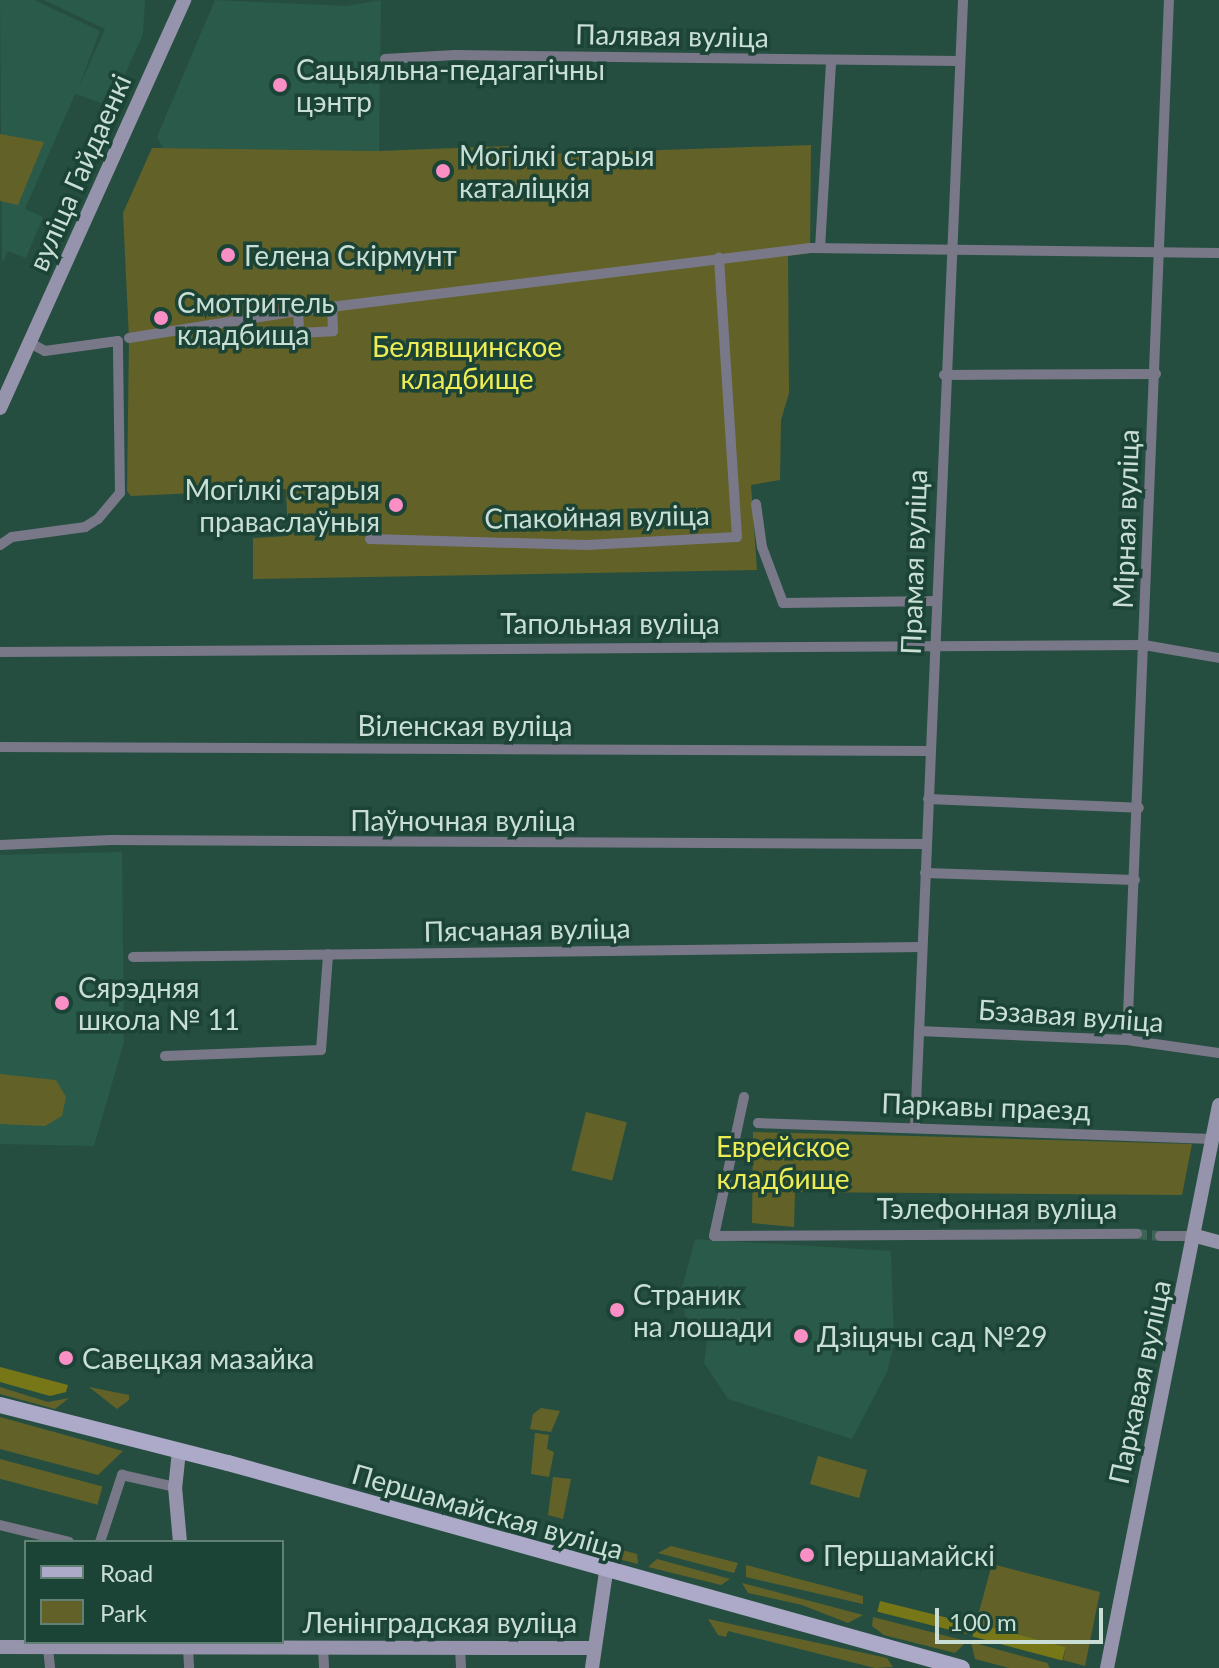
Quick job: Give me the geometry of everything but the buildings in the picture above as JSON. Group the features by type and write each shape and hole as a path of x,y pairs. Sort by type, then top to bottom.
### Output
{"main road":[{"name":"Першамайская вуліца","path":"0,1405 179,1451 606,1572 962,1668"}],"street":[{"name":"вуліца Гайдаенкі","path":"0,408 184,0"},
{"name":"Прамая вуліца","path":"915,1127 936,645 944,375 963,0"},
{"name":"Мірная вуліца","path":"1127,1040 1139,808 1169,0"},
{"name":"Палявая вуліца","path":"385,59 455,55 959,61"},
{"path":"820,248 831,61"},
{"path":"129,338 298,311 820,248 951,254 1219,253"},
{"name":"Спакойная вуліца","path":"370,539 587,545 737,537 719,258"},
{"path":"298,311 299,333 333,331 332,307"},
{"path":"0,545 12,537 85,527 98,519 120,493 118,341 45,351 30,343"},
{"path":"944,375 1156,374"},
{"path":"756,504 762,547 783,603 937,601"},
{"name":"Тапольная вуліца","path":"0,652 1144,645 1219,658"},
{"name":"Віленская вуліца","path":"0,747 930,751"},
{"path":"928,799 1139,808"},
{"name":"Паўночная вуліца","path":"0,845 111,840 926,844"},
{"path":"925,873 1135,880"},
{"name":"Пясчаная вуліца","path":"133,957 922,947"},
{"path":"165,1056 321,1050 328,954"},
{"name":"Бэзавая вуліца","path":"919,1031 1127,1040 1219,1053"},
{"name":"Тэлефонная вуліца","path":"744,1097 714,1236 1137,1234"},
{"name":"Паркавая вуліца","path":"1107,1668 1196,1236 1219,1105"},
{"name":"Паркавы праезд","path":"758,1123 1213,1139"},
{"path":"1160,1236 1196,1236 1219,1242"},
{"path":"179,1451 175,1487 180,1540"},
{"path":"101,1540 122,1475 175,1487"},
{"path":"0,1525 61,1540"},
{"path":"592,1668 591,1648 606,1572"},
{"path":"188,1645 189,1668"},
{"name":"Ленінградская вуліца","path":"0,1647 591,1648"},
{"path":"323,1647 324,1668"},
{"path":"48,1648 50,1668"},
{"path":"460,1648 461,1668"}],"shaded area":[{"path":"0,0 34,0 100,31 78,89 105,29 44,0 145,0 143,34 111,106 75,94 25,209 43,217 26,258 8,251 2,263"},
{"name":"Сацыяльна-педагагічны цэнтр","path":"215,0 346,6 381,0 379,151 163,148 157,137"},
{"name":"Сярэдняя школа № 11","path":"122,852 124,1042 94,1146 0,1144 0,855"},
{"name":"Дзіцячы сад №29","path":"695,1239 891,1251 894,1344 887,1372 852,1439 728,1399 704,1363 709,1328 685,1316 681,1292"},
{"path":"0,1367 68,1385 66,1392 50,1396 0,1382"},
{"path":"880,1601 969,1623 967,1634 877,1612"},
{"path":"976,1623 1066,1647 1062,1661 972,1637"}],"green space":[{"path":"0,134 44,142 18,205 0,201"},
{"name":"Белявщинское кладбище","path":"811,145 810,253 788,256 789,393 781,420 780,480 751,485 757,570 253,579 253,538 288,536 286,489 131,496 127,491 129,338 123,213 152,148 379,151 508,146 516,155"},
{"path":"0,1074 56,1080 66,1097 62,1116 45,1126 0,1124"},
{"path":"586,1112 627,1122 612,1180 571,1170"},
{"name":"Еврейское кладбище","path":"753,1132 1192,1144 1182,1195 795,1192 794,1227 752,1223"},
{"path":"0,1387 48,1402 69,1398 55,1409 0,1394"},
{"path":"89,1387 129,1395 129,1400 117,1409"},
{"path":"541,1408 560,1411 551,1432 530,1429 533,1414"},
{"path":"0,1417 123,1451 98,1475 0,1449"},
{"path":"535,1433 549,1435 547,1449 554,1452 549,1477 531,1474"},
{"path":"818,1456 867,1470 859,1498 810,1484"},
{"path":"0,1459 102,1486 97,1505 0,1479"},
{"path":"553,1477 571,1479 563,1519 548,1515"},
{"path":"592,1542 637,1554 638,1564 583,1550"},
{"path":"671,1546 738,1563 734,1573 658,1553"},
{"path":"657,1559 730,1579 721,1585 648,1567"},
{"path":"992,1564 1100,1592 1085,1666 1063,1660 1066,1647 976,1623"},
{"path":"746,1565 863,1596 863,1604 746,1577"},
{"path":"742,1583 863,1615 848,1623 802,1605 748,1593"},
{"path":"873,1617 962,1640 964,1644 955,1653 884,1635 872,1626"},
{"path":"708,1619 887,1658 893,1667 875,1668 728,1631 726,1637 718,1635"},
{"path":"971,1642 1047,1663 1050,1668 1009,1668 975,1659"}],"tunnel":[{"path":"1137,1234 1160,1236"}],"place":[{"name":"Сацыяльна-педагагічны цэнтр","path":"280,85"},
{"name":"Могілкі старыя каталіцкія","path":"443,171"},
{"name":"Гелена Скірмунт","path":"228,255"},
{"name":"Смотритель кладбища","path":"161,318"},
{"name":"Могілкі старыя праваслаўныя","path":"396,505"},
{"name":"Сярэдняя школа № 11","path":"62,1003"},
{"name":"Страник на лошади","path":"617,1310"},
{"name":"Дзіцячы сад №29","path":"801,1336"},
{"name":"Савецкая мазайка","path":"66,1358"},
{"name":"Першамайскі","path":"807,1555"}]}
